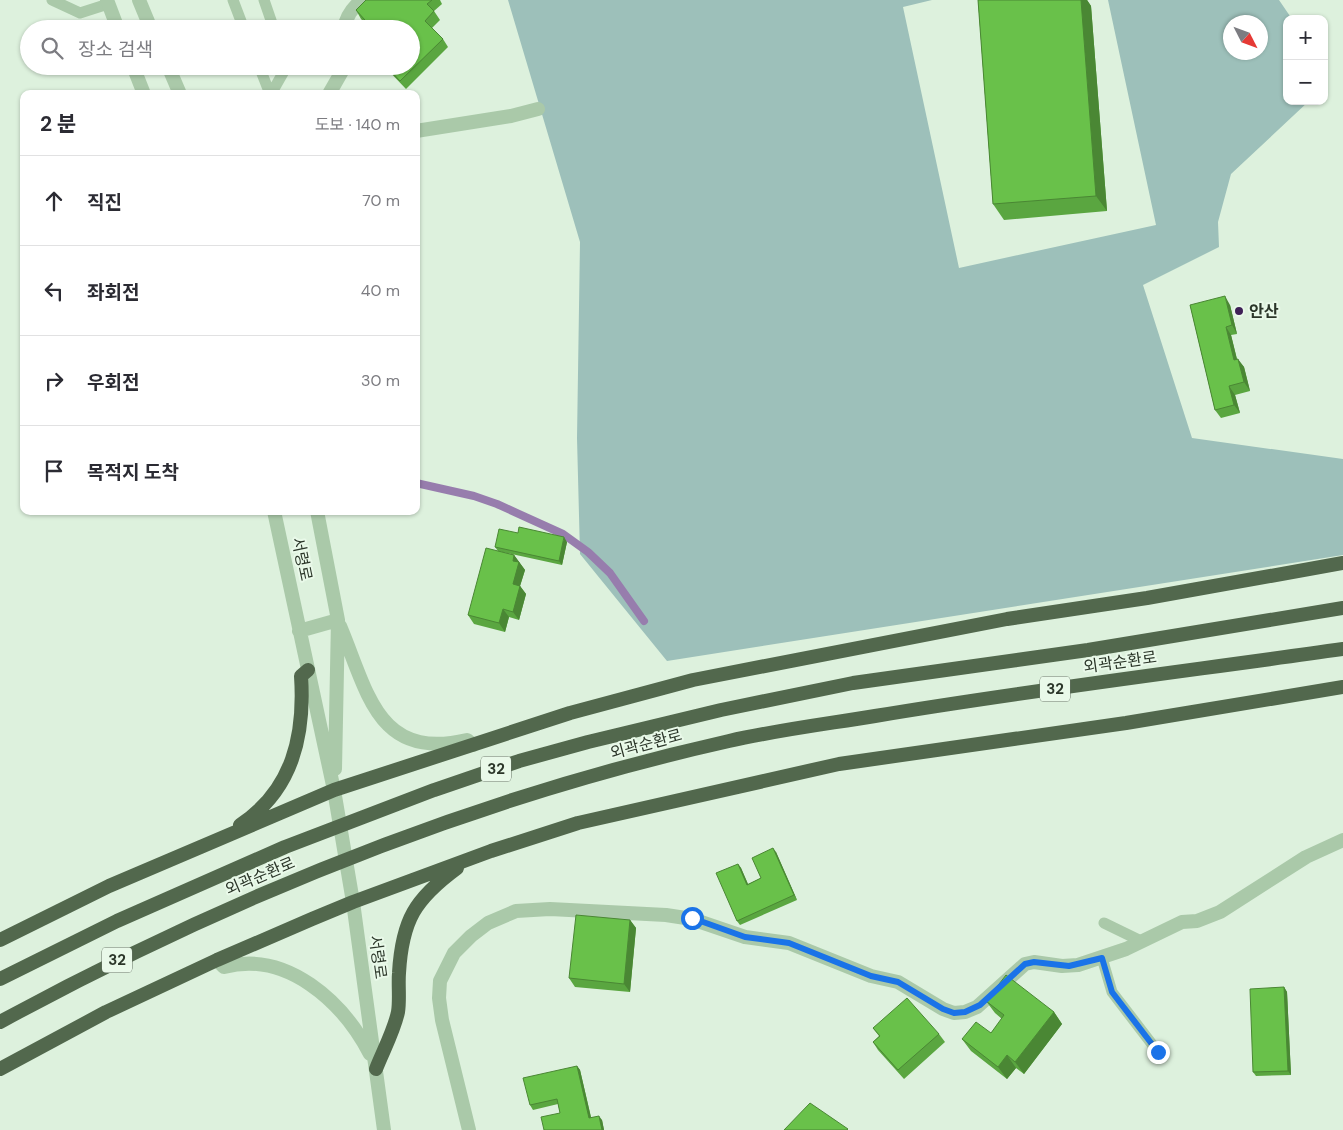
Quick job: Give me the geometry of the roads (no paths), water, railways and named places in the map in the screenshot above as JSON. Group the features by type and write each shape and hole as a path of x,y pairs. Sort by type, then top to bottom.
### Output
{"highway":[{"path":"0,940 109,886 334,790 570,712 693,680 1007,620 1147,598 1343,563"},
{"name":"외곽순환로","path":"0,979 90,933 224,872 355,819 519,761 652,725 871,680 1088,650 1343,608"},
{"name":"외곽순환로","path":"0,1022 121,958 237,904 379,847 515,799 668,755 768,734 933,706 1343,649"},
{"path":"218,840 264,806 289,767 297,747 301,726 300,676 308,670"},
{"path":"0,1069 106,1012 217,960 353,902 468,860 578,823 839,764 1126,724 1343,687"},
{"path":"376,1069 398,1011 402,939 412,911 431,888 468,860"}],"street":[{"path":"139,0 147,20"},
{"path":"346,20 354,6 362,0"},
{"path":"108,2 115,20"},
{"path":"137,75 142,90"},
{"path":"172,75 178,90"},
{"path":"331,90 340,75"},
{"path":"420,130 511,116 538,109"},
{"name":"서령로","path":"275,515 334,790 353,902 384,1130"},
{"name":"서령로","path":"318,515 338,620 334,790"},
{"path":"299,631 338,620 377,712 392,730 402,737 421,744 449,744 467,740 473,745"},
{"path":"469,1130 442,1020 439,998 440,981 454,953 471,936 488,922 516,911 550,909 692,918 745,937 789,943 871,976 898,982 943,1009 954,1013 965,1012 980,1005 1025,964 1034,962 1069,966 1102,958 1182,922 1197,921 1220,912 1306,857 1343,840"},
{"path":"217,960 224,967 253,962 269,965 297,977 316,988 342,1011 354,1026 376,1069"}],"lane":[{"path":"52,0 80,13 108,2"},
{"path":"233,0 241,20"},
{"path":"264,0 271,20"},
{"path":"263,75 268,90"},
{"path":"272,90 282,75"},
{"path":"1104,923 1141,941"},
{"path":"1102,958 1112,992 1158,1052"}],"waterway":[{"path":"420,484 474,496 497,504 563,534 588,552 610,573 644,621"}],"place":[{"name":"안산","path":"1239,311"}]}
